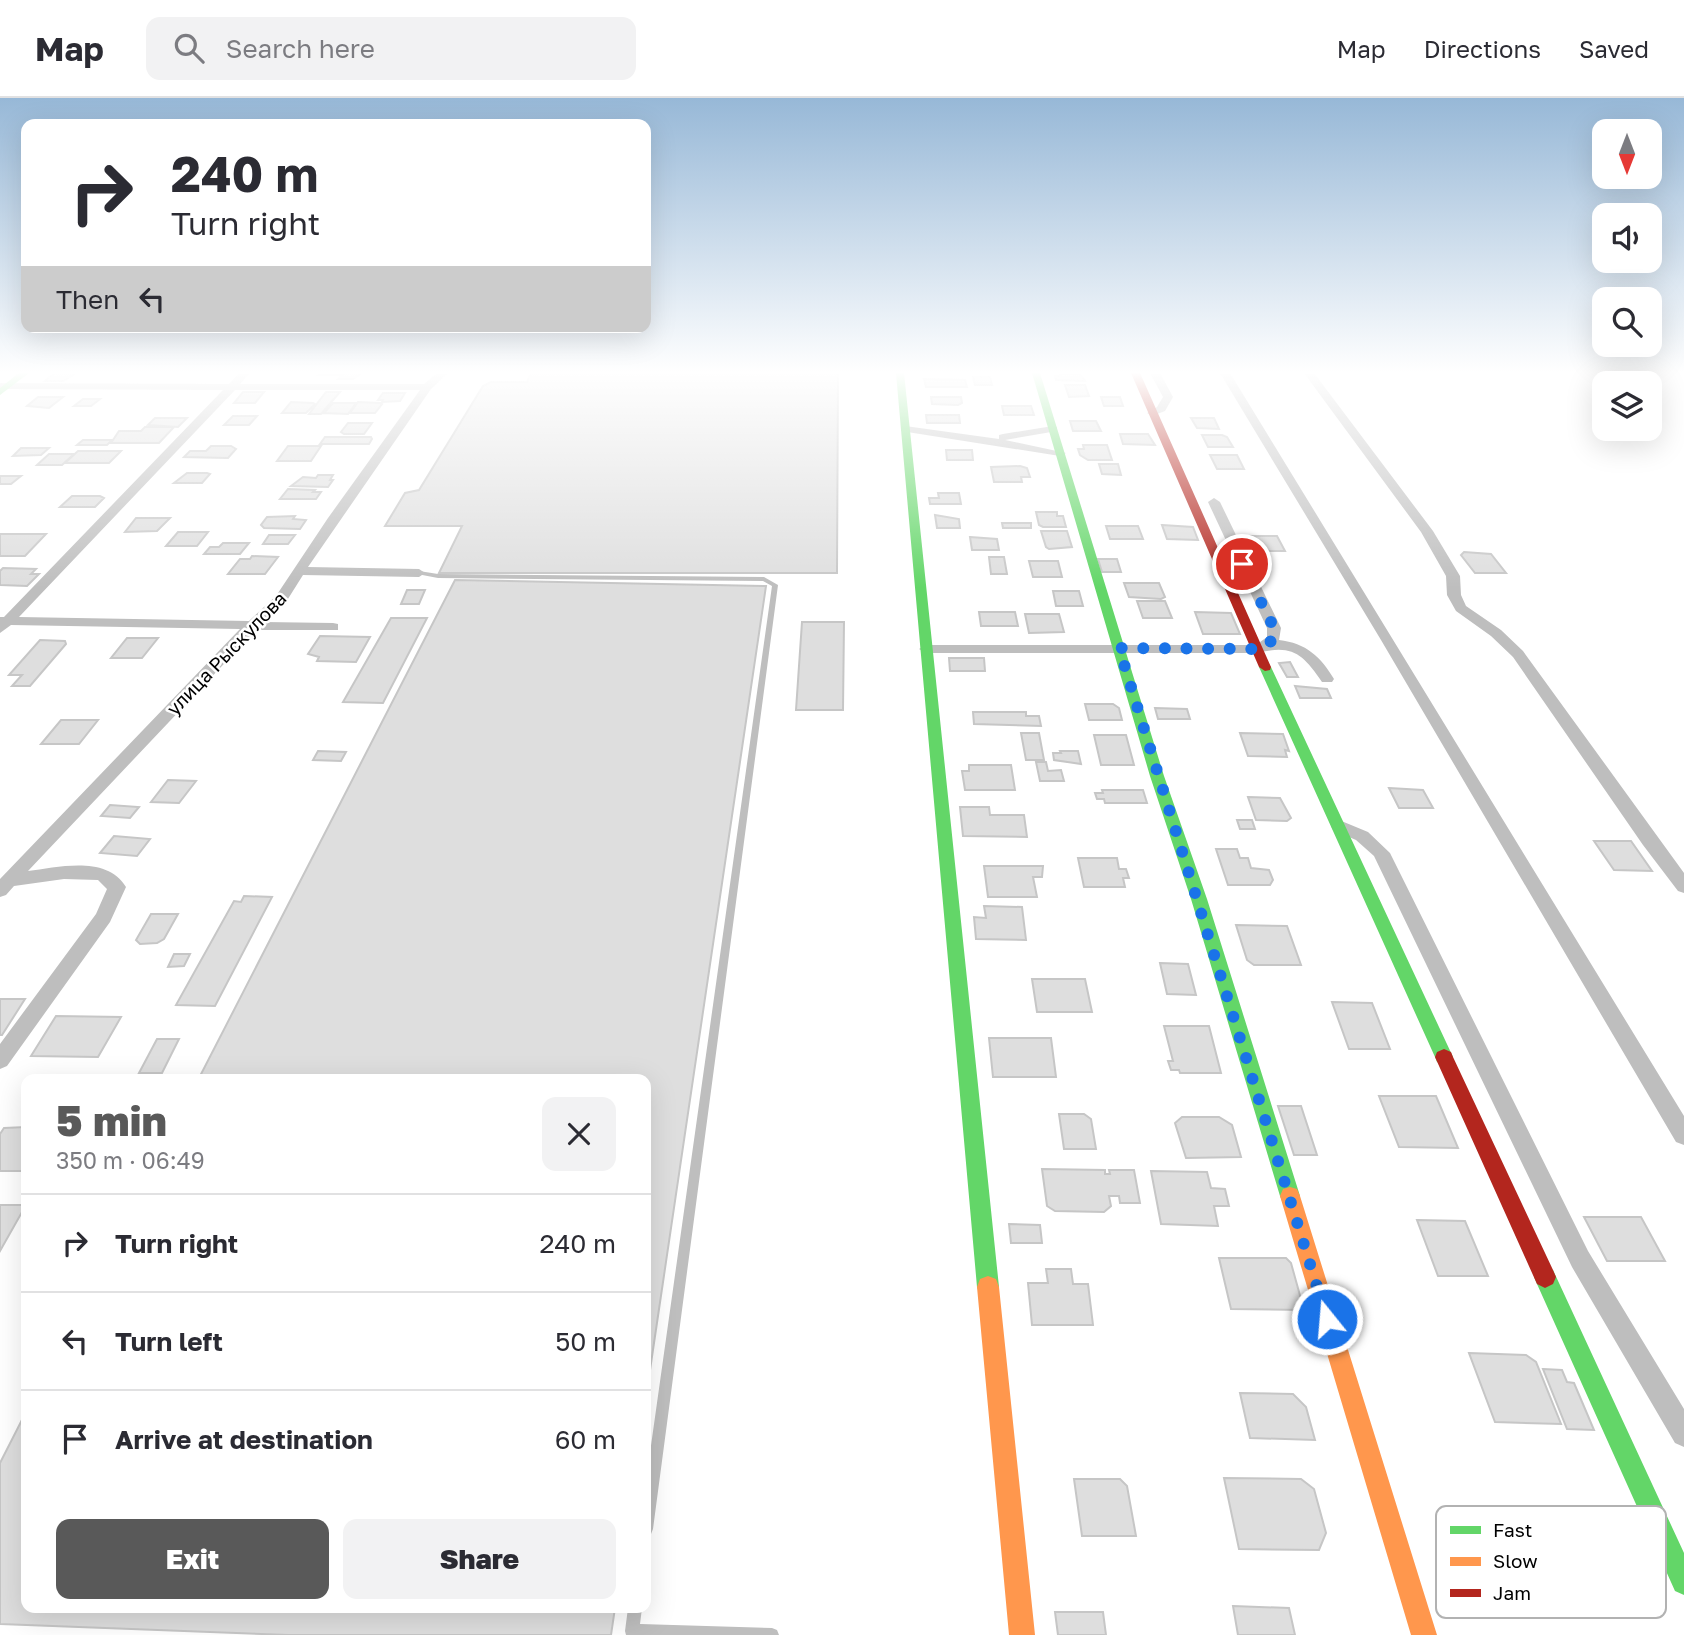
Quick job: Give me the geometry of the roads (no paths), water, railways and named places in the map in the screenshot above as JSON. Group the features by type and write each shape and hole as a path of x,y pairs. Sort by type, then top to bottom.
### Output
{"street":[{"path":"2,624 176,445"},
{"name":"улица Рыскулова","path":"6,885 242,635 256,625 281,599 387,445"},
{"path":"907,445 1022,1635"},
{"path":"1014,445 1060,453"},
{"path":"1058,445 1424,1635"},
{"path":"1166,445 1207,540 1263,647 1339,826 1649,1506"},
{"path":"1269,445 1684,1135"},
{"path":"1363,445 1427,531 1453,576 1454,595 1461,608 1496,633 1518,654 1649,841 1684,886"},
{"path":"1214,502 1274,628 1274,638 1263,647"},
{"path":"300,571 418,573"},
{"path":"2,624 333,626"},
{"path":"926,649 1291,645 1305,651 1318,663 1327,679"},
{"path":"1339,826 1353,830 1371,841 1381,853 1580,1259 1684,1434"},
{"name":"улица Рыскулова","path":"0,1060 104,917 117,887 102,874 64,873 6,885"},
{"path":"1666,1543 1684,1582"}],"lane":[{"path":"418,573 438,576 764,579 775,585 651,1492"},
{"path":"634,1613 632,1631 772,1635"}]}
